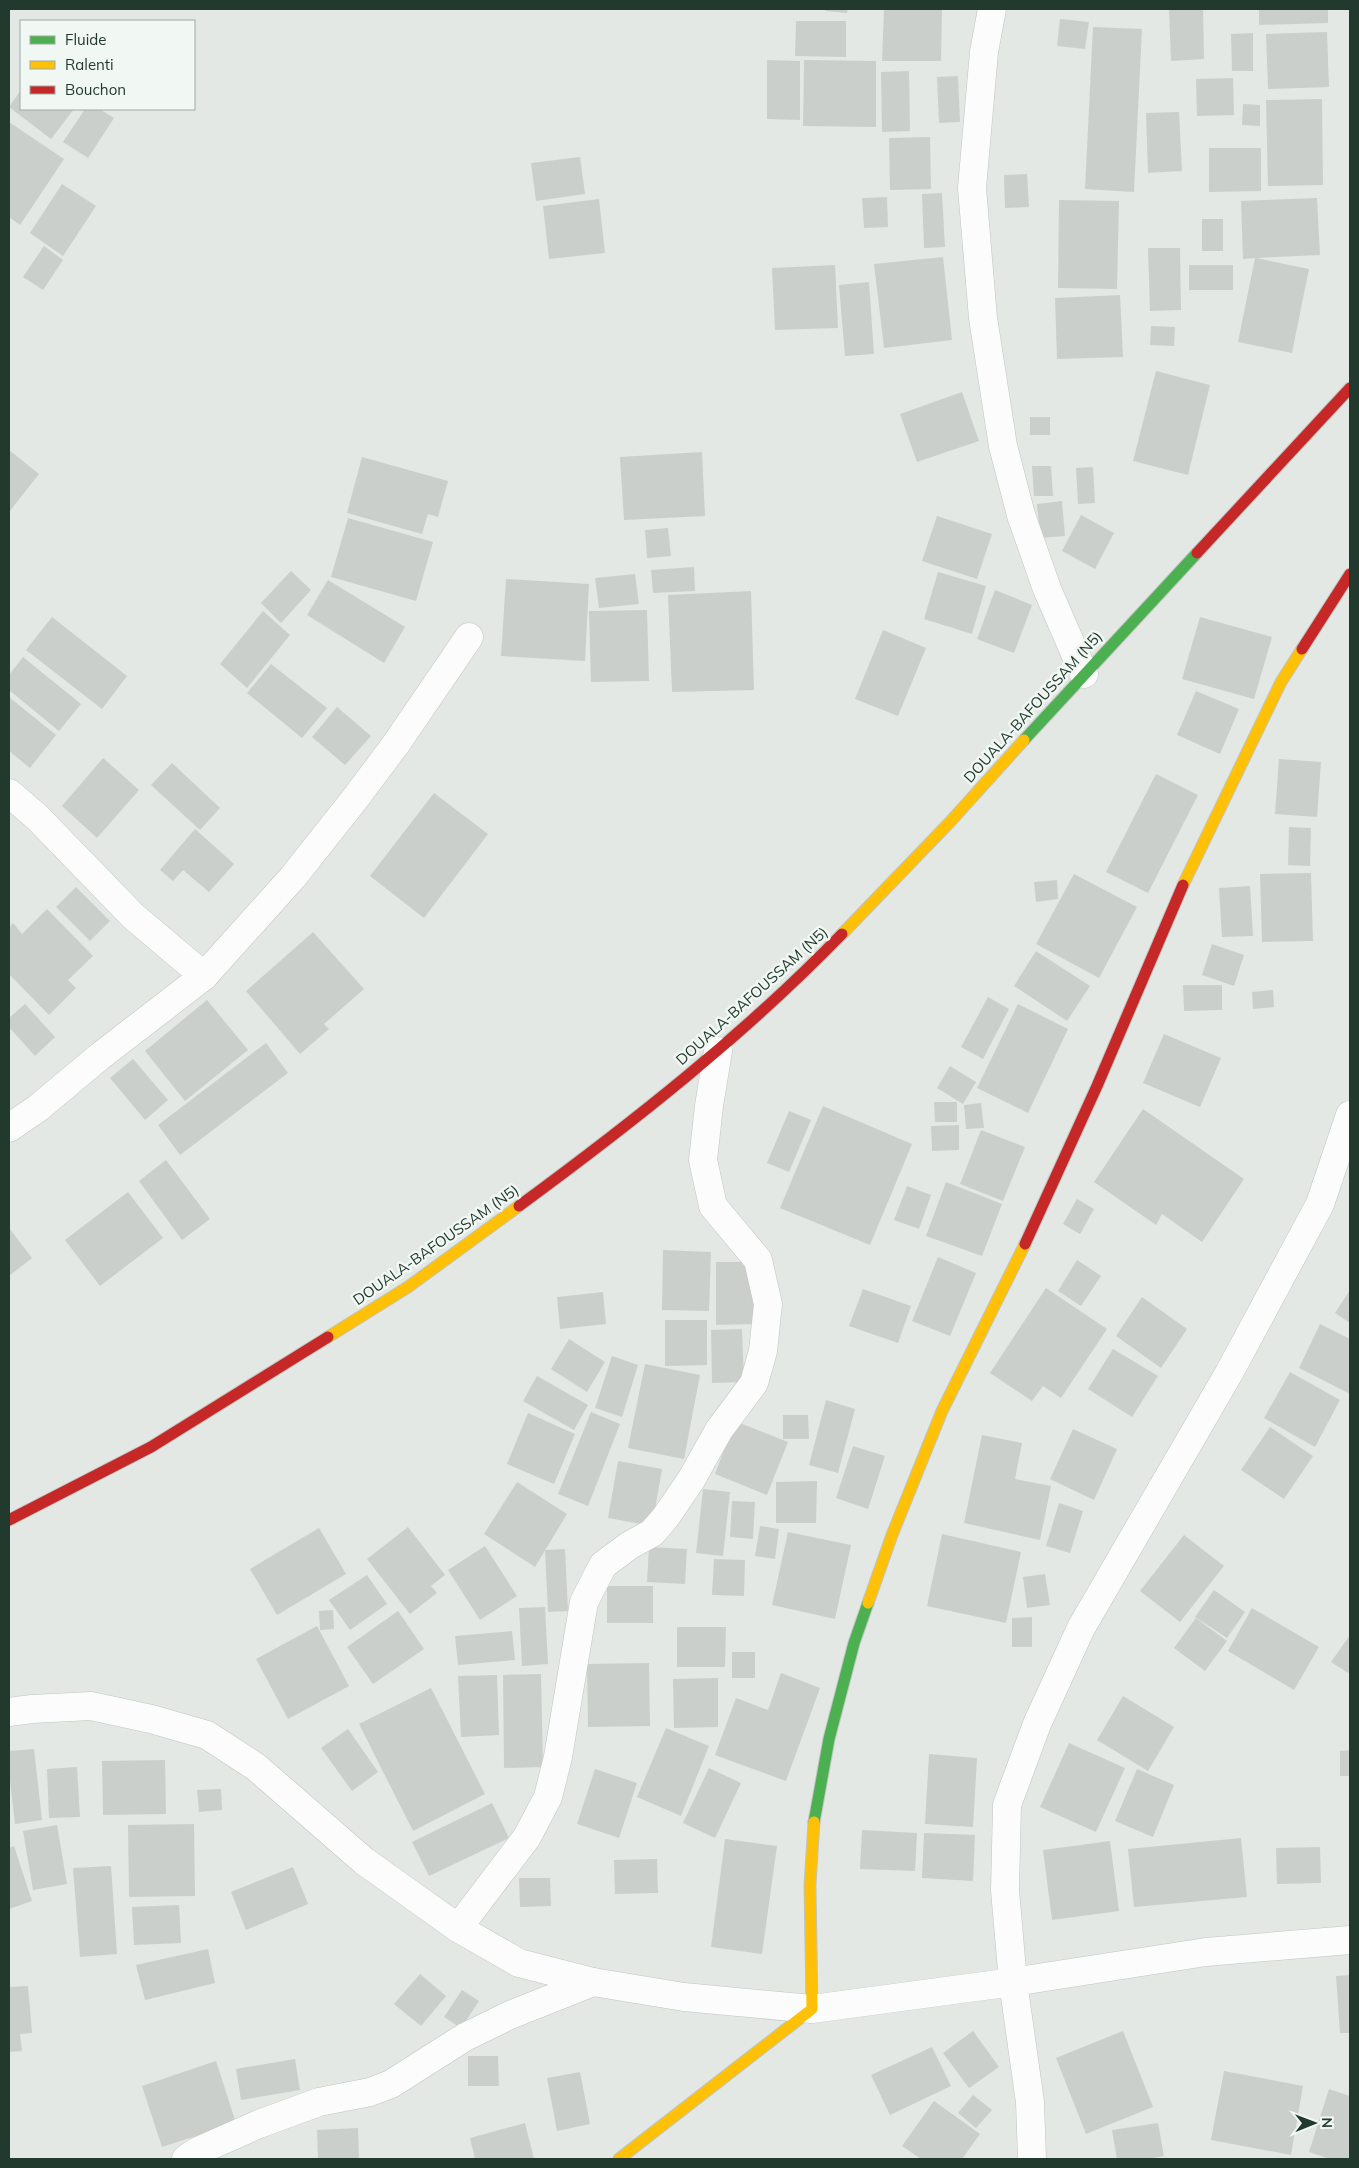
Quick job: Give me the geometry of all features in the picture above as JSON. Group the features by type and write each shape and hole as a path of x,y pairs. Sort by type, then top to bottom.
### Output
{"main road":[{"name":"DOUALA-BAFOUSSAM (N5)","path":"9,1520 151,1447 408,1287 577,1163 718,1051 834,942 950,822 1084,674 1350,388"},
{"path":"619,2159 812,2009 810,1885 814,1814 829,1738 854,1643 892,1535 942,1411 1034,1226 1173,906 1228,790 1281,682 1350,574"}],"street":[{"path":"992,9 984,52 972,188 984,318 1004,446 1020,515 1047,590 1084,674"},
{"path":"9,1128 38,1108 99,1057 204,976 293,876 354,800 396,744 469,636"},
{"path":"9,793 37,817 133,916 204,976"},
{"path":"458,1928 527,1837 548,1797 558,1757 584,1602 603,1565 630,1545 652,1533 665,1518 691,1480 719,1430 754,1382 763,1351 768,1304 758,1260 713,1206 704,1160 709,1106 718,1051"},
{"path":"1032,2159 1030,2102 1013,1982 1004,1890 1008,1805 1037,1724 1081,1628 1229,1373 1320,1204 1350,1115"},
{"path":"9,1712 32,1708 91,1706 150,1718 207,1735 256,1767 364,1861 458,1928 519,1963 593,1982 684,1996 812,2009 1013,1982 1206,1952 1350,1940"},
{"path":"186,2159 198,2151 259,2124 319,2102 370,2092 391,2084 465,2037 510,2015 593,1982"}],"building":[{"path":"826,9 848,9 847,13 826,11"},
{"path":"884,9 942,9 941,61 882,61"},
{"path":"1169,9 1203,9 1204,59 1171,61"},
{"path":"1259,9 1328,9 1328,23 1259,25"},
{"path":"1060,19 1089,22 1085,49 1057,46"},
{"path":"796,21 846,21 846,57 795,56"},
{"path":"1093,27 1142,29 1134,192 1085,189"},
{"path":"1327,32 1329,87 1268,89 1266,34"},
{"path":"1253,33 1253,71 1232,71 1231,34"},
{"path":"767,60 800,61 800,120 767,119"},
{"path":"804,60 876,61 876,127 803,126"},
{"path":"909,71 910,131 882,132 881,72"},
{"path":"958,76 960,122 939,123 937,77"},
{"path":"1233,78 1234,115 1197,116 1196,79"},
{"path":"20,91 20,110 73,110 51,139 9,107"},
{"path":"1322,99 1323,185 1268,186 1266,100"},
{"path":"1243,104 1260,105 1260,126 1242,125"},
{"path":"84,110 101,110 114,118 88,158 63,142"},
{"path":"1179,112 1182,171 1148,173 1146,113"},
{"path":"9,122 64,159 20,225 9,217"},
{"path":"930,137 931,189 890,190 889,138"},
{"path":"1209,148 1261,148 1261,191 1209,192"},
{"path":"580,157 585,194 536,201 531,163"},
{"path":"1027,174 1029,207 1005,208 1004,175"},
{"path":"62,184 96,206 63,256 30,233"},
{"path":"942,193 945,247 924,248 922,194"},
{"path":"887,197 888,227 864,228 862,198"},
{"path":"1317,198 1320,255 1256,258 1309,269 1292,353 1238,342 1255,258 1243,259 1241,201"},
{"path":"599,199 605,253 549,259 543,206"},
{"path":"1059,200 1119,201 1117,289 1058,288"},
{"path":"1202,219 1223,219 1223,251 1202,251"},
{"path":"44,246 63,260 43,290 23,277"},
{"path":"1148,248 1180,248 1181,310 1150,311"},
{"path":"943,257 952,340 884,348 874,264"},
{"path":"835,265 838,328 775,330 772,268"},
{"path":"1189,265 1233,265 1233,290 1189,290"},
{"path":"869,282 874,354 845,356 839,285"},
{"path":"1120,295 1123,357 1057,359 1055,298"},
{"path":"1151,326 1175,327 1174,346 1150,345"},
{"path":"1156,371 1210,385 1188,475 1133,461"},
{"path":"962,392 979,441 917,462 900,414"},
{"path":"1030,417 1050,417 1050,435 1030,435"},
{"path":"9,450 39,474 9,512"},
{"path":"702,452 705,516 624,520 620,457"},
{"path":"362,457 448,481 438,517 428,514 422,534 347,513"},
{"path":"1032,466 1051,466 1053,496 1034,496"},
{"path":"1093,467 1095,503 1078,504 1076,468"},
{"path":"1062,501 1065,536 1040,538 1037,504"},
{"path":"1081,515 1114,533 1095,569 1062,551"},
{"path":"937,516 992,534 977,579 922,561"},
{"path":"348,518 433,542 416,601 331,577"},
{"path":"668,528 671,556 647,558 645,530"},
{"path":"694,567 695,591 653,593 651,570"},
{"path":"291,571 311,590 281,623 261,603"},
{"path":"938,572 986,586 972,634 924,619"},
{"path":"635,574 639,604 599,608 595,578"},
{"path":"506,579 589,584 585,661 501,656"},
{"path":"328,580 405,627 384,663 307,615"},
{"path":"995,590 1032,605 1014,653 977,639"},
{"path":"751,591 754,690 672,692 668,595"},
{"path":"647,610 649,681 591,682 589,611"},
{"path":"263,611 290,635 247,688 220,664"},
{"path":"52,617 127,676 102,709 26,650"},
{"path":"1200,617 1272,637 1254,699 1182,679"},
{"path":"883,630 926,648 898,716 855,699"},
{"path":"23,657 81,704 59,731 9,690 9,675"},
{"path":"271,664 327,708 302,738 247,693"},
{"path":"1196,691 1239,709 1220,754 1177,735"},
{"path":"9,697 56,735 30,768 9,751"},
{"path":"337,707 371,736 345,765 312,737"},
{"path":"103,758 139,790 97,838 62,806"},
{"path":"1279,759 1321,762 1317,817 1275,814"},
{"path":"172,763 220,808 200,830 151,785"},
{"path":"1156,774 1198,795 1148,893 1106,872"},
{"path":"434,793 488,834 424,918 370,876"},
{"path":"1289,827 1311,828 1310,866 1288,865"},
{"path":"195,829 234,864 209,892 183,870 173,881 160,870"},
{"path":"1311,873 1313,941 1262,942 1260,874"},
{"path":"1074,874 1137,907 1099,978 1036,944"},
{"path":"1057,880 1058,899 1036,902 1034,882"},
{"path":"1250,886 1253,936 1222,937 1219,888"},
{"path":"76,887 110,921 90,941 56,907"},
{"path":"47,909 93,956 68,980 76,988 49,1015 9,974 9,928 13,923 22,934"},
{"path":"313,932 364,989 324,1024 329,1029 300,1054 246,991"},
{"path":"1212,944 1244,955 1234,986 1202,975"},
{"path":"1036,951 1090,986 1067,1021 1014,986"},
{"path":"1183,985 1222,985 1222,1010 1184,1011"},
{"path":"1273,990 1274,1007 1253,1009 1252,992"},
{"path":"988,997 1009,1009 983,1059 961,1047"},
{"path":"207,1000 248,1050 185,1101 145,1051"},
{"path":"25,1004 55,1037 35,1056 9,1027 9,1018"},
{"path":"1018,1004 1068,1029 1028,1113 977,1088"},
{"path":"1164,1034 1221,1058 1200,1107 1143,1083"},
{"path":"266,1043 288,1073 180,1155 158,1125"},
{"path":"133,1059 168,1100 145,1120 110,1078"},
{"path":"950,1066 976,1082 963,1104 937,1088"},
{"path":"934,1102 957,1102 957,1122 935,1122"},
{"path":"981,1103 984,1128 966,1129 964,1105"},
{"path":"823,1106 912,1144 870,1245 780,1208"},
{"path":"1143,1109 1244,1179 1202,1242 1162,1214 1156,1225 1094,1182"},
{"path":"789,1111 811,1120 789,1172 767,1163"},
{"path":"959,1125 959,1150 932,1151 931,1126"},
{"path":"981,1130 1025,1147 1003,1201 960,1184"},
{"path":"166,1160 210,1219 182,1240 139,1181"},
{"path":"946,1182 1002,1204 982,1256 926,1236"},
{"path":"907,1186 931,1195 919,1229 894,1220"},
{"path":"128,1192 163,1238 100,1286 65,1240"},
{"path":"1077,1199 1094,1209 1080,1234 1063,1224"},
{"path":"9,1228 32,1258 9,1276"},
{"path":"663,1250 711,1252 709,1311 662,1310"},
{"path":"938,1257 976,1273 950,1336 912,1321"},
{"path":"1077,1260 1101,1276 1081,1306 1058,1291"},
{"path":"716,1262 754,1262 755,1324 716,1325"},
{"path":"1046,1288 1107,1329 1061,1398 1043,1386 1032,1401 990,1373"},
{"path":"863,1289 911,1306 898,1343 849,1326"},
{"path":"1350,1290 1350,1323 1335,1313"},
{"path":"603,1292 606,1324 560,1329 557,1297"},
{"path":"1142,1297 1187,1329 1161,1368 1116,1336"},
{"path":"665,1320 707,1320 707,1365 665,1366"},
{"path":"1320,1324 1350,1339 1350,1394 1299,1368"},
{"path":"742,1329 744,1382 712,1383 711,1330"},
{"path":"569,1339 605,1362 587,1392 551,1369"},
{"path":"1113,1349 1158,1376 1132,1417 1088,1389"},
{"path":"612,1356 638,1365 622,1417 595,1408"},
{"path":"645,1364 700,1375 684,1459 628,1448"},
{"path":"1290,1372 1340,1400 1315,1447 1264,1418"},
{"path":"537,1376 588,1405 574,1430 523,1401"},
{"path":"826,1400 855,1409 838,1473 809,1465"},
{"path":"591,1412 620,1424 588,1506 558,1494"},
{"path":"528,1413 575,1434 554,1484 507,1464"},
{"path":"783,1415 808,1415 809,1439 783,1439"},
{"path":"735,1421 788,1442 767,1495 715,1474"},
{"path":"1270,1427 1313,1456 1284,1499 1241,1470"},
{"path":"1073,1429 1117,1449 1094,1500 1050,1479"},
{"path":"982,1435 1022,1443 1015,1479 1051,1486 1040,1540 964,1523"},
{"path":"853,1446 885,1456 868,1509 836,1498"},
{"path":"618,1461 662,1469 652,1526 608,1518"},
{"path":"817,1481 816,1523 776,1523 776,1482"},
{"path":"517,1482 567,1514 535,1567 484,1534"},
{"path":"703,1489 730,1492 723,1556 696,1553"},
{"path":"732,1501 755,1502 753,1539 730,1537"},
{"path":"1059,1503 1083,1511 1070,1553 1046,1546"},
{"path":"760,1526 779,1529 775,1559 755,1556"},
{"path":"408,1527 445,1575 431,1586 437,1593 410,1614 367,1559"},
{"path":"319,1528 346,1574 277,1615 250,1569"},
{"path":"788,1532 851,1545 835,1619 772,1605"},
{"path":"942,1534 1021,1552 1006,1623 927,1606"},
{"path":"1184,1535 1224,1566 1180,1622 1140,1591"},
{"path":"485,1546 517,1596 480,1620 448,1570"},
{"path":"649,1547 687,1549 685,1584 647,1582"},
{"path":"565,1549 568,1611 548,1612 545,1550"},
{"path":"714,1559 745,1560 744,1596 712,1595"},
{"path":"1045,1574 1050,1605 1027,1608 1023,1577"},
{"path":"367,1575 387,1604 350,1630 329,1600"},
{"path":"607,1586 653,1586 653,1623 607,1623"},
{"path":"1214,1590 1245,1612 1227,1638 1195,1617"},
{"path":"545,1607 548,1664 522,1666 519,1608"},
{"path":"1252,1608 1319,1647 1294,1690 1228,1651"},
{"path":"333,1610 334,1629 320,1630 319,1611"},
{"path":"398,1611 424,1649 373,1684 347,1647"},
{"path":"1032,1617 1032,1647 1012,1647 1012,1618"},
{"path":"1196,1618 1227,1641 1205,1671 1174,1648"},
{"path":"317,1626 349,1686 288,1719 256,1659"},
{"path":"677,1627 726,1627 725,1667 677,1667"},
{"path":"512,1631 515,1660 458,1665 455,1636"},
{"path":"1350,1635 1350,1669 1348,1673 1331,1662"},
{"path":"732,1652 755,1652 755,1678 732,1678"},
{"path":"649,1663 650,1726 588,1727 587,1664"},
{"path":"781,1673 820,1688 786,1781 715,1755 736,1698 768,1710"},
{"path":"541,1674 543,1767 504,1768 503,1675"},
{"path":"497,1675 499,1735 461,1737 458,1676"},
{"path":"718,1678 718,1727 674,1728 673,1679"},
{"path":"431,1688 485,1794 413,1831 359,1724"},
{"path":"1123,1696 1174,1727 1148,1771 1097,1740"},
{"path":"666,1728 709,1746 681,1816 637,1797"},
{"path":"348,1729 378,1772 352,1791 321,1748"},
{"path":"1069,1743 1125,1768 1096,1832 1040,1807"},
{"path":"34,1749 42,1820 15,1824 9,1772 9,1751"},
{"path":"1350,1750 1350,1776 1340,1776 1340,1751"},
{"path":"929,1754 977,1758 973,1827 925,1824"},
{"path":"165,1760 166,1814 103,1815 102,1761"},
{"path":"77,1767 80,1817 49,1818 47,1769"},
{"path":"709,1768 741,1783 715,1838 683,1823"},
{"path":"595,1769 637,1783 619,1838 577,1824"},
{"path":"1137,1769 1174,1785 1153,1837 1115,1821"},
{"path":"221,1789 222,1810 199,1812 197,1790"},
{"path":"492,1803 509,1838 429,1876 412,1842"},
{"path":"194,1824 195,1896 129,1897 128,1825"},
{"path":"57,1825 67,1884 33,1890 23,1831"},
{"path":"862,1830 917,1833 915,1871 860,1869"},
{"path":"924,1833 975,1835 973,1881 922,1878"},
{"path":"1241,1838 1247,1897 1134,1907 1128,1849"},
{"path":"725,1839 777,1846 762,1954 711,1947"},
{"path":"1110,1841 1119,1911 1052,1920 1043,1850"},
{"path":"14,1846 32,1901 9,1909 9,1848"},
{"path":"1320,1847 1321,1883 1277,1884 1276,1848"},
{"path":"657,1859 658,1893 615,1894 614,1860"},
{"path":"111,1866 117,1954 80,1957 73,1868"},
{"path":"293,1867 308,1904 246,1930 231,1892"},
{"path":"519,1878 550,1878 551,1906 520,1907"},
{"path":"179,1905 181,1943 134,1945 132,1907"},
{"path":"208,1949 215,1983 145,2000 136,1965"},
{"path":"420,1974 446,1996 421,2026 394,2004"},
{"path":"1350,1975 1350,2033 1340,2033 1336,1976"},
{"path":"28,1986 32,2033 20,2034 22,2051 9,2052 9,1987"},
{"path":"462,1990 479,2001 461,2028 444,2017"},
{"path":"973,2031 999,2067 969,2088 943,2053"},
{"path":"1123,2031 1153,2107 1086,2134 1056,2058"},
{"path":"932,2047 951,2086 890,2115 871,2075"},
{"path":"468,2056 498,2056 499,2086 468,2086"},
{"path":"295,2059 300,2090 241,2100 236,2069"},
{"path":"216,2061 236,2123 162,2147 142,2086"},
{"path":"1224,2071 1303,2086 1291,2155 1211,2140"},
{"path":"580,2072 590,2124 557,2131 547,2078"},
{"path":"1329,2089 1350,2096 1350,2159 1330,2159 1309,2152"},
{"path":"973,2095 992,2110 976,2128 958,2113"},
{"path":"934,2101 980,2134 962,2159 921,2159 902,2146"},
{"path":"525,2123 534,2159 475,2159 470,2138"},
{"path":"1158,2123 1164,2156 1147,2159 1117,2159 1112,2130"},
{"path":"358,2128 359,2159 318,2159 317,2130"}],"traffic: fast":[{"path":"1024,740 1197,553"},
{"path":"814,1822 829,1739 854,1643 868,1603"}],"traffic: slow":[{"path":"1183,885 1281,682 1302,649"},
{"path":"842,934 950,822 1024,740"},
{"path":"328,1337 408,1287 519,1206"},
{"path":"868,1603 892,1535 942,1411 1025,1244"},
{"path":"619,2159 812,2009 810,1885 814,1822"}],"traffic: jam":[{"path":"1197,553 1350,388"},
{"path":"1302,649 1350,574"},
{"path":"1025,1244 1097,1086 1183,885"},
{"path":"519,1206 603,1143 727,1043 842,934"},
{"path":"9,1520 151,1447 328,1337"}]}
